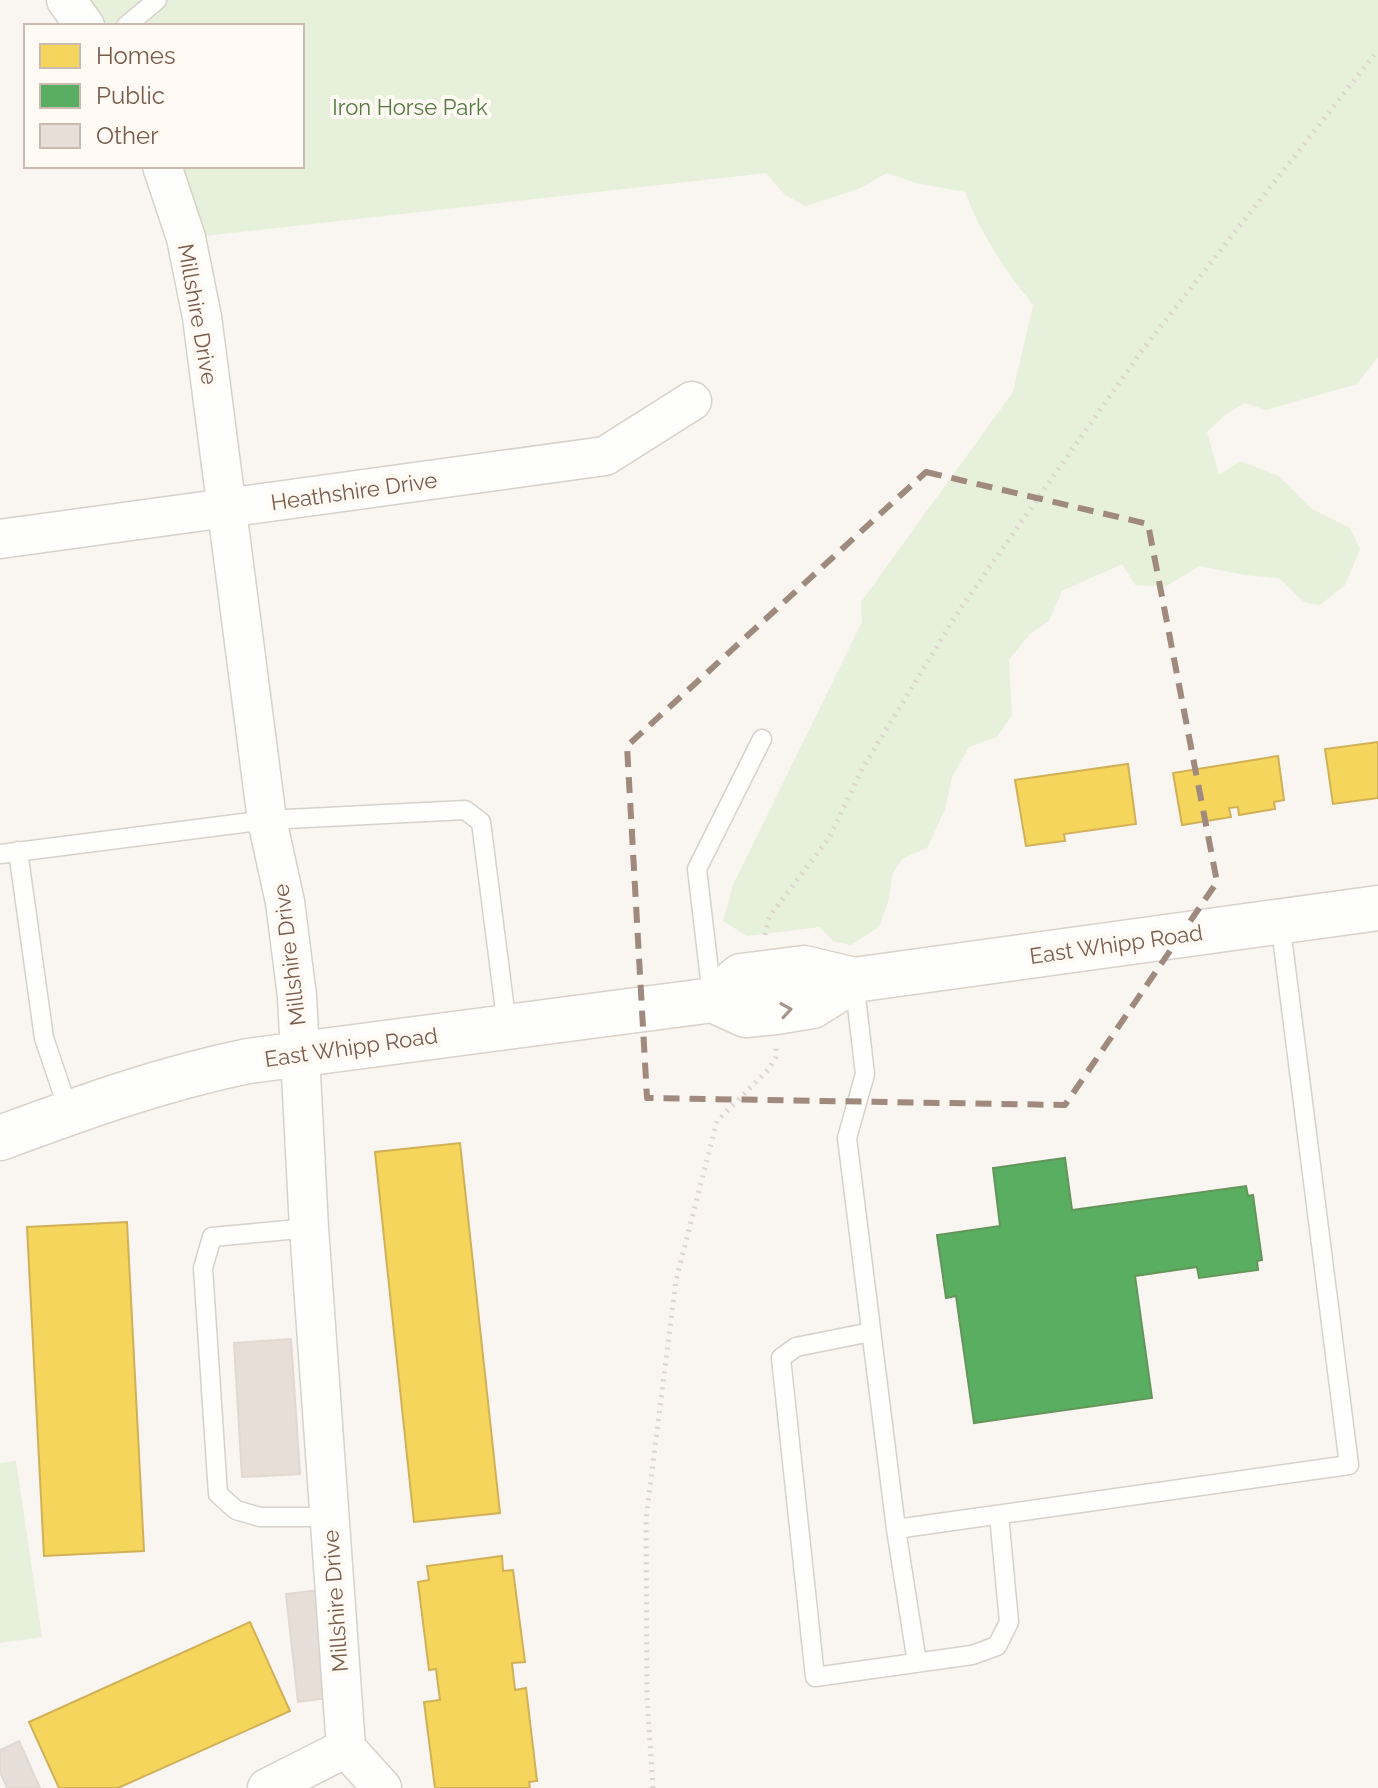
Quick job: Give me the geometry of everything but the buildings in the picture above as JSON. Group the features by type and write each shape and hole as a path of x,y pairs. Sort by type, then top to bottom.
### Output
{"main road":[{"name":"East Whipp Road","path":"0,1138 183,1075 248,1061 713,1000 746,1015 776,1012 812,1006 854,980 1378,908"}],"street":[{"path":"66,0 84,24"},
{"name":"Millshire Drive","path":"163,168 186,238 202,317 267,820 285,902 297,996 309,1228 346,1748"},
{"name":"Heathshire Drive","path":"0,539 605,456 692,401"},
{"path":"267,1788 346,1748 382,1788"}],"lane":[{"path":"128,24 157,0"},
{"path":"713,1000 697,869 762,739"},
{"path":"69,1112 44,1038 9,852 267,820 465,810 481,822 507,1026"},
{"path":"896,1529 1349,1465 1280,921"},
{"path":"854,980 865,1074 847,1138 896,1529 917,1663"},
{"path":"309,1228 212,1237 203,1268 218,1494 236,1510 260,1517 329,1517"},
{"path":"871,1332 796,1347 781,1358 815,1677 972,1655 997,1646 1009,1622 999,1515"}],"path":[{"path":"765,936 769,917 829,838 862,769 960,609 1143,349 1378,50"},
{"path":"653,1788 647,1697 646,1519 676,1280 717,1121 768,1070 776,1054"}],"highlighted area":[{"path":"926,472 1148,524 1217,882 1065,1105 647,1098 627,746"}],"green space":[{"name":"Iron Horse Park","path":"66,0 1378,0 1378,357 1357,384 1266,410 1245,403 1225,415 1207,432 1219,475 1240,461 1279,476 1312,509 1350,528 1360,549 1345,585 1320,605 1304,602 1279,578 1199,566 1165,587 1135,585 1122,564 1062,591 1049,621 1030,634 1009,660 1012,715 997,737 969,747 952,777 945,809 928,847 902,859 892,875 889,899 879,927 851,945 833,941 820,927 747,936 723,921 733,885 862,622 861,602 1013,392 1033,305 994,251 965,192 916,183 887,173 858,189 806,206 785,195 766,173 186,238 163,168 304,168 304,24 84,24"},
{"path":"16,1461 42,1637 0,1643 0,1463"}]}
